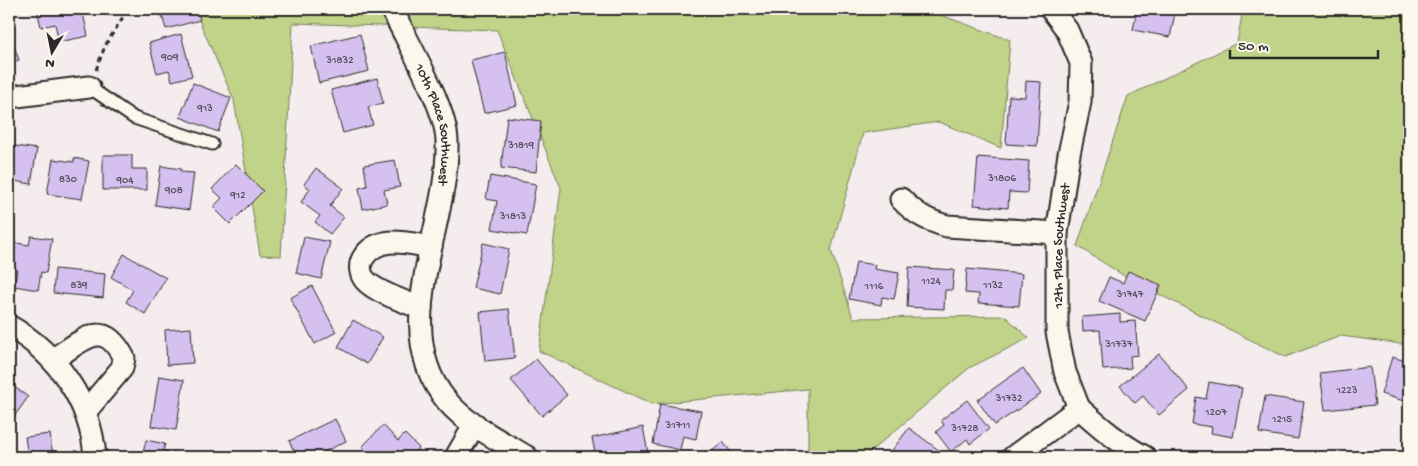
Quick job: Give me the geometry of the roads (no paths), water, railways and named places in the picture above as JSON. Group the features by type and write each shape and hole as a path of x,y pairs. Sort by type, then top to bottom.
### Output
{"street":[{"name":"10th Place Southwest","path":"392,9 421,68 440,113 447,139 446,168 421,308 426,362 435,384 448,402 475,424 527,457"},
{"name":"12th Place Southwest","path":"1051,9 1067,30 1081,63 1080,102 1069,154 1057,233 1057,332 1064,372 1080,408"},
{"path":"9,97 89,87"},
{"path":"901,200 914,213 930,221 947,226 1057,233"},
{"path":"421,308 373,287 365,280 361,272 361,262 374,246 396,241 431,246"},
{"path":"9,326 25,335 53,359 86,410 95,457"},
{"path":"53,359 94,335 105,334 116,342 124,358 122,368 86,410"},
{"path":"1013,457 1080,408 1129,449 1145,457"},
{"path":"456,457 475,424"}],"lane":[{"path":"89,87 134,118 212,144"}]}
